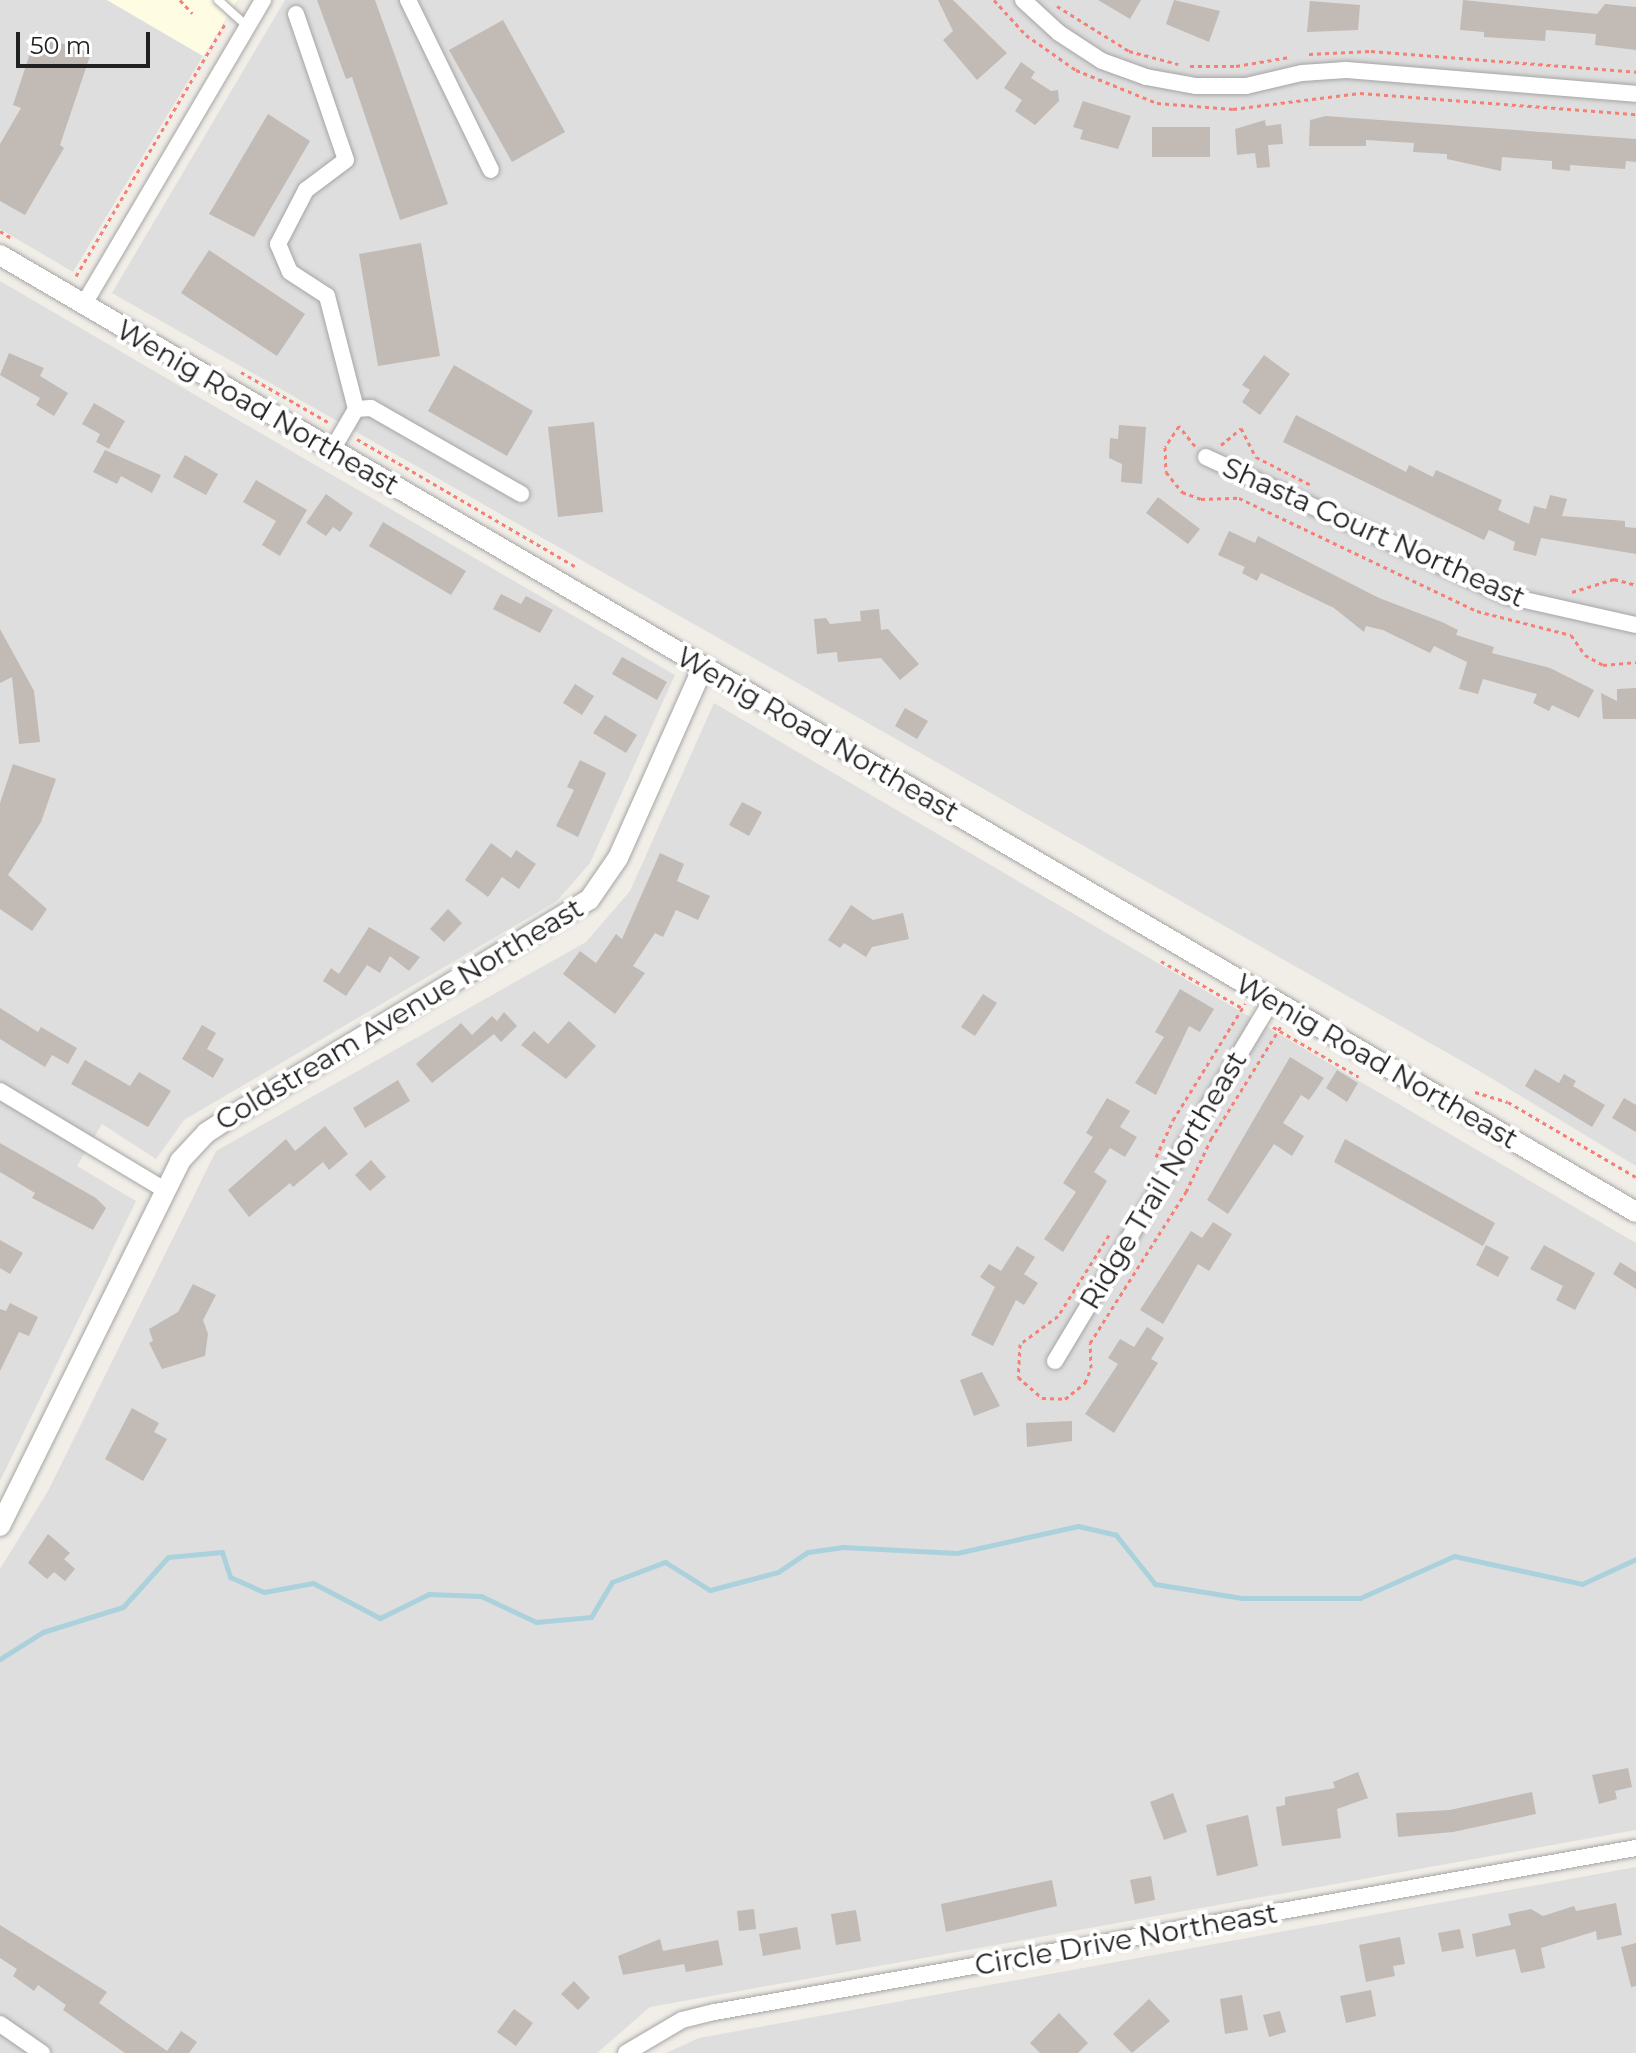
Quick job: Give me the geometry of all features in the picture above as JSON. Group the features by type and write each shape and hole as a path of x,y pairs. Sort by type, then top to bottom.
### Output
{"street":[{"path":"84,304 263,0"},
{"path":"408,0 491,170"},
{"path":"1023,0 1059,33 1102,61 1146,77 1196,86 1246,86 1302,73 1346,70 1636,94"},
{"path":"296,14 346,160 306,190 278,244 290,272 327,296 356,409 332,450"},
{"name":"Wenig Road Northeast","path":"0,255 1636,1212"},
{"path":"356,409 371,408 521,494"},
{"name":"Shasta Court Northeast","path":"1206,457 1507,596 1636,625"},
{"name":"Coldstream Avenue Northeast","path":"0,1526 180,1161 206,1133 589,900 618,858 703,667"},
{"name":"Ridge Trail Northeast","path":"1055,1361 1272,1000"},
{"path":"0,1091 165,1190"},
{"name":"Circle Drive Northeast","path":"626,2053 682,2020 715,2012 1636,1848"},
{"path":"0,2024 42,2053"}],"lane":[{"path":"218,0 247,27"}],"path":[{"path":"180,0 192,13"},
{"path":"77,276 231,14"},
{"path":"1315,487 1256,457 1241,428 1206,457 1179,426 1165,447 1169,480 1192,496 1246,501 1477,611 1571,635 1585,655 1603,665 1636,662"},
{"path":"353,437 578,568"},
{"path":"1566,592 1614,579 1636,585"},
{"path":"1161,961 1242,1008"},
{"path":"1272,1026 1359,1077"},
{"path":"1475,1092 1508,1102 1636,1177"}],"shaded area":[{"path":"0,0 107,0 203,56 73,272 0,229"},
{"path":"107,0 237,0 203,56"},
{"path":"285,0 1636,0 1636,1166 1481,1072 112,293"},
{"path":"0,281 675,675 590,863 557,901 184,1120 156,1159 102,1124 77,1166 136,1201 0,1481"},
{"path":"714,703 1636,1243 1636,1830 650,2007 597,2053 0,2053 0,1569 48,1491 216,1151 586,942 630,891"},
{"path":"1636,1867 1636,2053 666,2053 699,2038"}],"building":[{"path":"317,0 375,0 448,204 400,220 352,77 346,79"},
{"path":"938,0 953,0 1007,53 977,80 943,40 953,31"},
{"path":"1098,0 1141,0 1130,19"},
{"path":"1174,0 1220,11 1209,42 1166,24"},
{"path":"1463,0 1597,14 1605,4 1636,7 1636,50 1595,45 1596,34 1546,30 1545,41 1484,37 1484,32 1460,30"},
{"path":"1310,1 1360,5 1358,30 1307,32"},
{"path":"503,20 565,132 512,162 449,50"},
{"path":"36,35 91,53 60,145 64,148 25,215 0,201 0,144 21,108 13,105"},
{"path":"1021,62 1035,72 1031,78 1051,91 1058,90 1059,101 1035,125 1015,111 1022,100 1004,88"},
{"path":"1083,101 1131,116 1118,149 1080,139 1083,130 1073,127"},
{"path":"268,114 310,141 254,237 209,214"},
{"path":"1326,116 1636,139 1636,162 1626,161 1625,169 1570,165 1570,171 1552,169 1552,161 1502,157 1501,171 1447,159 1447,154 1413,152 1414,143 1366,140 1366,146 1309,146 1310,120"},
{"path":"1265,120 1266,126 1281,124 1283,144 1268,145 1270,167 1257,168 1255,153 1237,155 1235,129"},
{"path":"1152,127 1210,127 1210,157 1152,157"},
{"path":"421,243 440,356 378,366 359,254"},
{"path":"209,250 305,314 277,356 181,293"},
{"path":"9,353 44,368 40,376 68,393 54,416 36,405 40,398 0,375"},
{"path":"1264,355 1290,374 1260,415 1242,402 1250,390 1242,385"},
{"path":"454,365 533,411 507,456 428,411"},
{"path":"94,403 125,421 109,449 96,442 100,434 82,424"},
{"path":"1296,415 1406,472 1409,465 1433,477 1436,470 1502,500 1498,510 1529,524 1534,506 1546,509 1550,495 1567,499 1562,516 1625,521 1625,527 1636,528 1636,554 1541,538 1536,556 1513,550 1515,542 1489,530 1484,540 1283,442"},
{"path":"594,422 603,512 558,517 548,427"},
{"path":"1119,425 1146,427 1142,484 1121,482 1122,464 1109,458 1110,438 1118,439"},
{"path":"105,450 161,475 152,493 121,476 117,484 93,472"},
{"path":"185,455 218,474 206,495 173,477"},
{"path":"256,480 307,510 280,556 262,545 276,521 243,502"},
{"path":"326,494 353,513 340,532 333,527 326,536 306,523"},
{"path":"1158,497 1200,529 1188,544 1146,513"},
{"path":"383,522 466,571 451,595 369,546"},
{"path":"1229,531 1255,543 1258,536 1379,598 1458,630 1456,635 1494,647 1492,653 1550,668 1594,690 1579,718 1552,705 1549,711 1533,703 1537,694 1483,679 1478,694 1459,689 1467,662 1434,646 1430,653 1383,630 1366,626 1364,632 1334,608 1261,573 1257,581 1242,573 1245,567 1218,555"},
{"path":"501,594 521,604 526,596 553,610 540,633 493,609"},
{"path":"879,609 881,630 888,629 919,664 900,680 881,658 838,662 837,652 817,654 814,619 826,618 830,624 861,621 860,611"},
{"path":"0,629 34,691 40,742 19,744 12,677 0,683"},
{"path":"622,657 667,682 657,700 612,674"},
{"path":"575,684 594,696 582,715 563,703"},
{"path":"1636,688 1636,719 1603,719 1601,693 1617,701 1617,689"},
{"path":"905,708 928,721 917,739 895,726"},
{"path":"605,715 637,735 626,753 593,733"},
{"path":"580,760 606,773 578,837 556,826 574,790 567,787"},
{"path":"13,764 56,779 41,822 8,875 47,909 32,931 0,909 0,803"},
{"path":"742,802 762,812 749,836 729,825"},
{"path":"491,843 511,858 516,850 536,864 519,889 502,877 488,897 465,880"},
{"path":"660,853 684,864 677,881 710,896 698,920 676,910 663,937 655,933 633,966 645,973 615,1014 563,974 580,951 596,963 616,934 622,939"},
{"path":"851,905 873,920 903,913 909,939 872,947 866,957 844,943 840,948 828,940"},
{"path":"448,909 462,923 444,942 430,929"},
{"path":"369,927 420,957 409,971 390,956 380,973 367,965 346,996 323,981 331,968 339,974"},
{"path":"1180,989 1214,1009 1200,1032 1189,1026 1156,1095 1135,1083 1164,1037 1155,1032"},
{"path":"983,994 997,1003 975,1036 961,1027"},
{"path":"0,1008 38,1032 41,1027 77,1048 68,1064 52,1055 45,1067 0,1039"},
{"path":"504,1012 517,1026 501,1042 494,1034 432,1083 416,1064 461,1023 472,1035 492,1016 497,1021"},
{"path":"569,1021 596,1046 566,1079 521,1045 534,1031 548,1044"},
{"path":"202,1025 216,1033 207,1049 224,1059 213,1078 182,1059"},
{"path":"1290,1057 1324,1078 1309,1100 1301,1095 1283,1123 1304,1136 1292,1156 1274,1144 1228,1214 1207,1200"},
{"path":"85,1060 130,1086 139,1072 171,1091 148,1127 71,1084"},
{"path":"1535,1069 1559,1083 1564,1074 1576,1081 1573,1086 1605,1105 1592,1127 1525,1086"},
{"path":"1337,1070 1358,1083 1347,1102 1326,1088"},
{"path":"398,1080 410,1101 365,1128 353,1108"},
{"path":"1107,1098 1130,1111 1120,1127 1137,1137 1125,1157 1110,1148 1094,1172 1107,1181 1063,1252 1044,1239 1076,1192 1063,1183 1093,1137 1086,1133"},
{"path":"1624,1098 1636,1105 1636,1132 1612,1118"},
{"path":"325,1126 348,1154 329,1170 323,1162 293,1187 290,1183 249,1217 228,1190 286,1139 295,1151"},
{"path":"1345,1139 1495,1223 1483,1246 1334,1162"},
{"path":"0,1143 96,1198 106,1208 93,1230 32,1198 35,1193 0,1172"},
{"path":"371,1160 386,1177 370,1191 355,1175"},
{"path":"1213,1222 1232,1234 1209,1271 1198,1264 1163,1324 1140,1310 1191,1231 1202,1238"},
{"path":"0,1240 23,1253 10,1274 0,1268"},
{"path":"1486,1245 1509,1257 1498,1277 1476,1265"},
{"path":"1544,1245 1595,1273 1575,1310 1556,1300 1563,1286 1530,1269"},
{"path":"1017,1246 1035,1257 1024,1274 1038,1283 1024,1305 1016,1300 993,1346 971,1335 995,1287 980,1277 989,1264 1001,1271"},
{"path":"1620,1262 1636,1272 1636,1289 1613,1274"},
{"path":"193,1284 216,1295 203,1320 208,1334 205,1356 162,1369 149,1343 153,1341 149,1329 178,1312"},
{"path":"10,1303 38,1317 29,1336 19,1332 0,1371 0,1309 6,1311"},
{"path":"1147,1327 1164,1338 1151,1359 1158,1363 1114,1433 1085,1414 1118,1364 1108,1358 1120,1339 1134,1347"},
{"path":"982,1372 1000,1406 974,1416 960,1380"},
{"path":"132,1408 159,1423 154,1432 167,1439 143,1481 105,1459"},
{"path":"1072,1421 1072,1441 1027,1447 1026,1423"},
{"path":"48,1534 70,1553 64,1559 75,1569 65,1581 54,1572 47,1579 28,1563"},
{"path":"1628,1768 1632,1787 1615,1791 1617,1799 1599,1804 1592,1775"},
{"path":"1358,1772 1368,1798 1337,1809 1341,1838 1282,1846 1276,1807 1285,1805 1285,1797 1335,1788 1333,1782"},
{"path":"1532,1792 1536,1814 1453,1832 1398,1837 1396,1813 1450,1810"},
{"path":"1173,1793 1187,1832 1164,1840 1150,1802"},
{"path":"1248,1815 1258,1866 1217,1876 1206,1825"},
{"path":"1151,1876 1155,1900 1135,1904 1130,1880"},
{"path":"1052,1880 1057,1906 946,1932 941,1904"},
{"path":"1616,1903 1622,1935 1597,1940 1596,1931 1541,1948 1545,1968 1521,1973 1515,1949 1476,1957 1472,1934 1511,1925 1508,1914 1531,1909 1543,1916 1574,1906 1576,1911"},
{"path":"754,1909 756,1929 739,1931 737,1911"},
{"path":"856,1910 861,1941 836,1945 831,1914"},
{"path":"0,1925 107,1992 99,2003 167,2051 181,2031 197,2042 189,2053 125,2053 63,2010 66,2005 38,1985 34,1991 13,1976 17,1969 0,1958"},
{"path":"797,1927 801,1949 763,1956 759,1934"},
{"path":"1460,1929 1464,1948 1442,1952 1438,1933"},
{"path":"1400,1937 1405,1964 1393,1966 1395,1976 1366,1982 1359,1945"},
{"path":"660,1939 663,1951 718,1940 723,1965 686,1972 684,1964 623,1975 618,1956"},
{"path":"1636,1943 1636,1986 1631,1987 1621,1947"},
{"path":"574,1981 590,1998 578,2010 561,1994"},
{"path":"1371,1990 1376,2016 1346,2023 1340,1996"},
{"path":"1242,1995 1248,2030 1225,2034 1220,1999"},
{"path":"1149,1999 1170,2021 1132,2053 1113,2034"},
{"path":"514,2009 533,2023 516,2046 497,2032"},
{"path":"1280,2011 1286,2032 1269,2037 1263,2015"},
{"path":"1059,2013 1088,2043 1078,2053 1040,2053 1030,2043"}],"waterway":[{"path":"0,1659 43,1632 123,1607 168,1557 222,1552 230,1577 264,1592 313,1583 380,1618 429,1594 481,1596 536,1622 591,1617 612,1582 665,1562 710,1590 778,1572 808,1552 842,1547 957,1553 1078,1526 1116,1535 1155,1584 1242,1598 1360,1598 1454,1556 1582,1584 1636,1559"}]}
